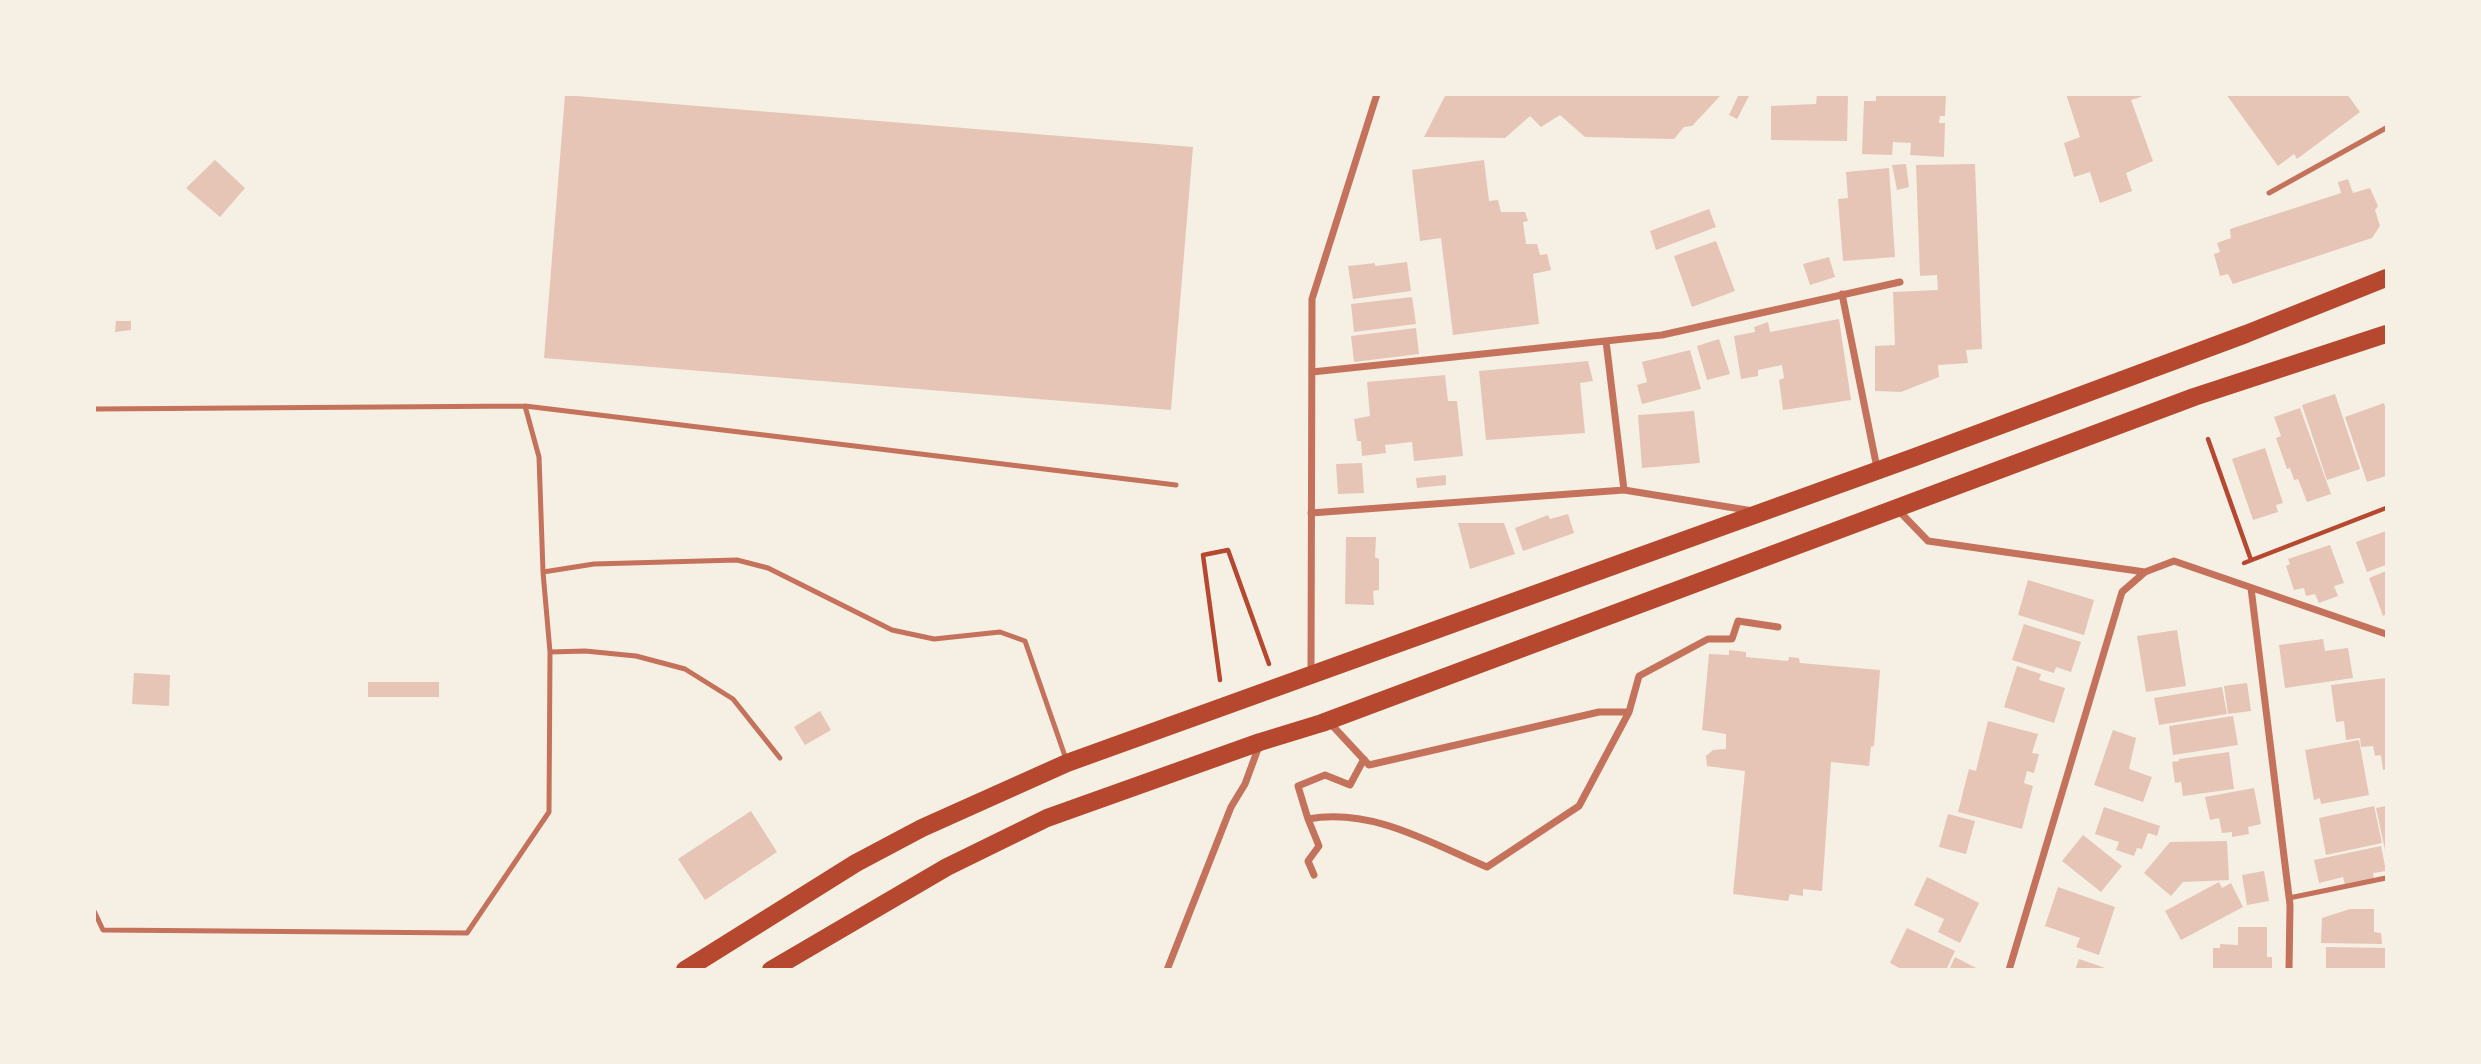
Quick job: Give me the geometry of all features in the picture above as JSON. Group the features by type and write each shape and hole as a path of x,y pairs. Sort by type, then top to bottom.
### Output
{"main road":[{"path":"685,970 856,863 922,828 1068,763 1878,470 2246,334 2386,278"},
{"path":"771,970 947,867 1047,818 1328,720 2194,397 2386,334"}],"street":[{"path":"1311,677 1312,299 1377,94"},
{"path":"1312,372 1662,335 1900,282"},
{"path":"1842,294 1878,470"},
{"path":"1606,341 1624,490"},
{"path":"1311,513 1624,490 1762,512"},
{"path":"1896,508 1928,541 2145,572"},
{"path":"2009,970 2122,592 2145,572 2175,561 2386,634"},
{"path":"2251,587 2289,898 2289,970"},
{"path":"1308,819 1325,816 1388,824 1487,867 1579,807 1629,712 1639,676 1708,639 1732,639 1738,621 1779,627"},
{"path":"1328,720 1369,765 1599,712 1629,712"},
{"path":"1167,970 1230,807 1245,784 1261,742"},
{"path":"1314,875 1308,861 1319,846 1298,786 1325,775 1350,785 1364,759"}],"lane":[{"path":"2269,193 2386,128"},
{"path":"94,409 525,406 1176,485"},
{"path":"94,911 103,930 467,933 549,812 550,652 542,572 539,457 525,406"},
{"path":"542,572 594,564 737,560 768,568 892,630 934,639 1000,632 1025,641 1068,763"},
{"path":"550,652 585,651 636,656 685,670 733,699 780,758"},
{"path":"2289,898 2386,878"}],"path":[{"path":"2208,439 2251,560"},
{"path":"2234,566 2386,508"},
{"path":"1220,680 1203,555 1228,550"}],"building":[{"path":"1446,94 1722,94 1692,126 1684,127 1674,139 1585,137 1560,115 1541,127 1530,116 1505,138 1424,137"},
{"path":"1739,94 1750,94 1737,119 1729,115"},
{"path":"1817,94 1848,94 1847,141 1771,140 1771,106 1816,104"},
{"path":"1876,94 1946,94 1945,116 1940,116 1939,123 1945,123 1944,157 1910,155 1911,143 1893,142 1892,155 1862,154 1864,101 1876,101"},
{"path":"2066,94 2140,94 2141,97 2131,100 2153,161 2126,173 2132,191 2100,203 2090,172 2074,177 2064,143 2080,137"},
{"path":"2226,94 2347,94 2360,112 2297,159 2294,154 2278,166"},
{"path":"565,95 1193,147 1171,410 544,358"},
{"path":"215,160 245,188 220,217 186,188"},
{"path":"1484,160 1489,201 1498,200 1501,212 1525,212 1528,221 1523,222 1526,244 1537,244 1540,255 1547,254 1551,270 1533,274 1539,324 1453,335 1441,238 1420,241 1412,170"},
{"path":"1906,164 1909,187 1897,190 1892,165"},
{"path":"1975,164 1982,349 1966,350 1968,363 1938,365 1939,377 1901,392 1875,391 1875,346 1895,345 1893,292 1938,290 1937,275 1920,276 1916,165"},
{"path":"1889,168 1895,257 1843,261 1838,199 1848,198 1846,172"},
{"path":"2348,179 2353,193 2370,188 2378,206 2375,210 2380,226 2372,238 2233,284 2228,274 2220,276 2214,254 2220,252 2217,243 2231,238 2230,229 2341,193 2338,182"},
{"path":"1709,209 1716,227 1656,250 1650,231"},
{"path":"1716,241 1735,291 1692,307 1674,256"},
{"path":"1829,257 1835,277 1810,285 1803,264"},
{"path":"1407,262 1411,291 1353,299 1348,266"},
{"path":"1412,297 1416,324 1354,332 1351,304"},
{"path":"1839,319 1851,400 1783,410 1779,380 1784,378 1782,365 1758,370 1758,376 1741,379 1734,336 1755,332 1754,327 1768,322 1770,332"},
{"path":"116,321 131,321 131,330 115,332"},
{"path":"1416,328 1419,354 1354,362 1351,336"},
{"path":"1719,339 1730,374 1707,380 1697,346"},
{"path":"1690,350 1701,389 1642,404 1637,385 1647,382 1642,362"},
{"path":"1588,361 1593,381 1580,383 1585,433 1486,440 1479,371"},
{"path":"1445,375 1448,401 1457,401 1463,456 1414,461 1412,442 1385,445 1386,453 1362,456 1361,441 1357,441 1354,419 1370,416 1367,382"},
{"path":"2335,394 2360,469 2327,480 2302,405"},
{"path":"2384,403 2386,476 2367,482 2345,417"},
{"path":"2300,408 2331,494 2307,502 2298,479 2294,480 2290,468 2287,469 2276,438 2281,436 2274,417"},
{"path":"1694,411 1700,463 1642,468 1638,415"},
{"path":"2265,448 2283,503 2276,505 2278,512 2253,520 2232,459"},
{"path":"1362,463 1364,493 1338,494 1336,464"},
{"path":"1446,475 1446,485 1417,488 1416,478"},
{"path":"1568,514 1574,533 1523,551 1515,528 1548,515 1550,519"},
{"path":"1458,523 1504,523 1515,554 1470,569"},
{"path":"2386,531 2386,565 2367,572 2356,542"},
{"path":"1346,537 1376,537 1375,557 1379,559 1379,590 1373,591 1374,605 1345,604"},
{"path":"2330,545 2344,583 2334,586 2338,596 2319,603 2315,594 2306,596 2304,588 2294,590 2286,566 2290,564 2288,559"},
{"path":"2386,571 2386,614 2383,616 2369,578"},
{"path":"2028,580 2094,600 2084,635 2018,615"},
{"path":"2024,624 2081,642 2071,672 2056,667 2054,673 2012,660"},
{"path":"2177,630 2186,686 2146,692 2137,636"},
{"path":"2323,639 2325,651 2348,648 2353,678 2285,688 2279,645"},
{"path":"1729,650 1746,652 1746,657 1788,661 1789,657 1799,658 1800,663 1880,670 1874,746 1871,747 1869,766 1831,762 1822,891 1803,889 1803,896 1790,894 1788,901 1733,894 1745,771 1707,766 1706,756 1713,750 1726,749 1726,734 1702,730 1709,654 1729,655"},
{"path":"2017,666 2041,674 2039,680 2065,688 2054,723 2004,707"},
{"path":"134,673 170,675 169,706 132,704"},
{"path":"2386,678 2386,769 2383,770 2381,755 2375,756 2373,746 2361,747 2360,738 2346,740 2344,721 2336,722 2331,685"},
{"path":"368,682 439,682 439,697 368,697"},
{"path":"2247,683 2251,711 2228,714 2224,686"},
{"path":"2222,687 2227,714 2159,725 2154,698"},
{"path":"820,711 831,730 805,745 794,727"},
{"path":"2233,716 2238,745 2173,755 2169,726"},
{"path":"1988,721 2038,734 2032,753 2039,754 2034,773 2027,771 2024,783 2033,786 2022,829 1958,812 1969,769 1976,771"},
{"path":"2113,730 2136,738 2129,769 2152,777 2143,802 2094,785"},
{"path":"2359,740 2369,795 2321,804 2320,798 2314,800 2305,750"},
{"path":"2229,752 2234,789 2183,796 2181,782 2175,783 2172,762"},
{"path":"2254,788 2261,824 2248,827 2249,834 2232,837 2232,832 2222,833 2219,818 2210,820 2205,797"},
{"path":"2374,806 2382,843 2326,855 2319,818"},
{"path":"2386,806 2386,850 2385,850 2376,808"},
{"path":"2104,807 2160,826 2157,836 2148,833 2142,849 2137,848 2134,856 2116,850 2119,842 2095,834"},
{"path":"751,811 777,852 705,900 678,859"},
{"path":"1948,814 1975,821 1966,854 1939,847"},
{"path":"2083,835 2122,866 2101,892 2062,861"},
{"path":"2227,841 2229,880 2183,882 2171,896 2144,873 2170,842"},
{"path":"2381,846 2386,871 2373,873 2374,879 2345,885 2343,877 2319,883 2314,860"},
{"path":"2264,871 2269,901 2247,905 2242,875"},
{"path":"1927,877 1979,903 1960,943 1938,932 1944,919 1914,905"},
{"path":"2219,882 2222,888 2231,883 2243,907 2181,940 2165,911"},
{"path":"2058,887 2115,907 2099,955 2076,947 2080,938 2045,926"},
{"path":"2350,909 2374,909 2374,932 2381,933 2382,944 2321,943 2322,918"},
{"path":"2238,927 2267,927 2267,957 2272,957 2272,970 2213,970 2213,948 2220,948 2220,944 2238,945"},
{"path":"1907,928 1955,951 1946,970 1903,970 1890,963"},
{"path":"2326,947 2386,948 2386,970 2326,970"},
{"path":"1955,957 1980,970 1949,970"},
{"path":"2079,959 2108,969 2108,970 2075,970"}]}
